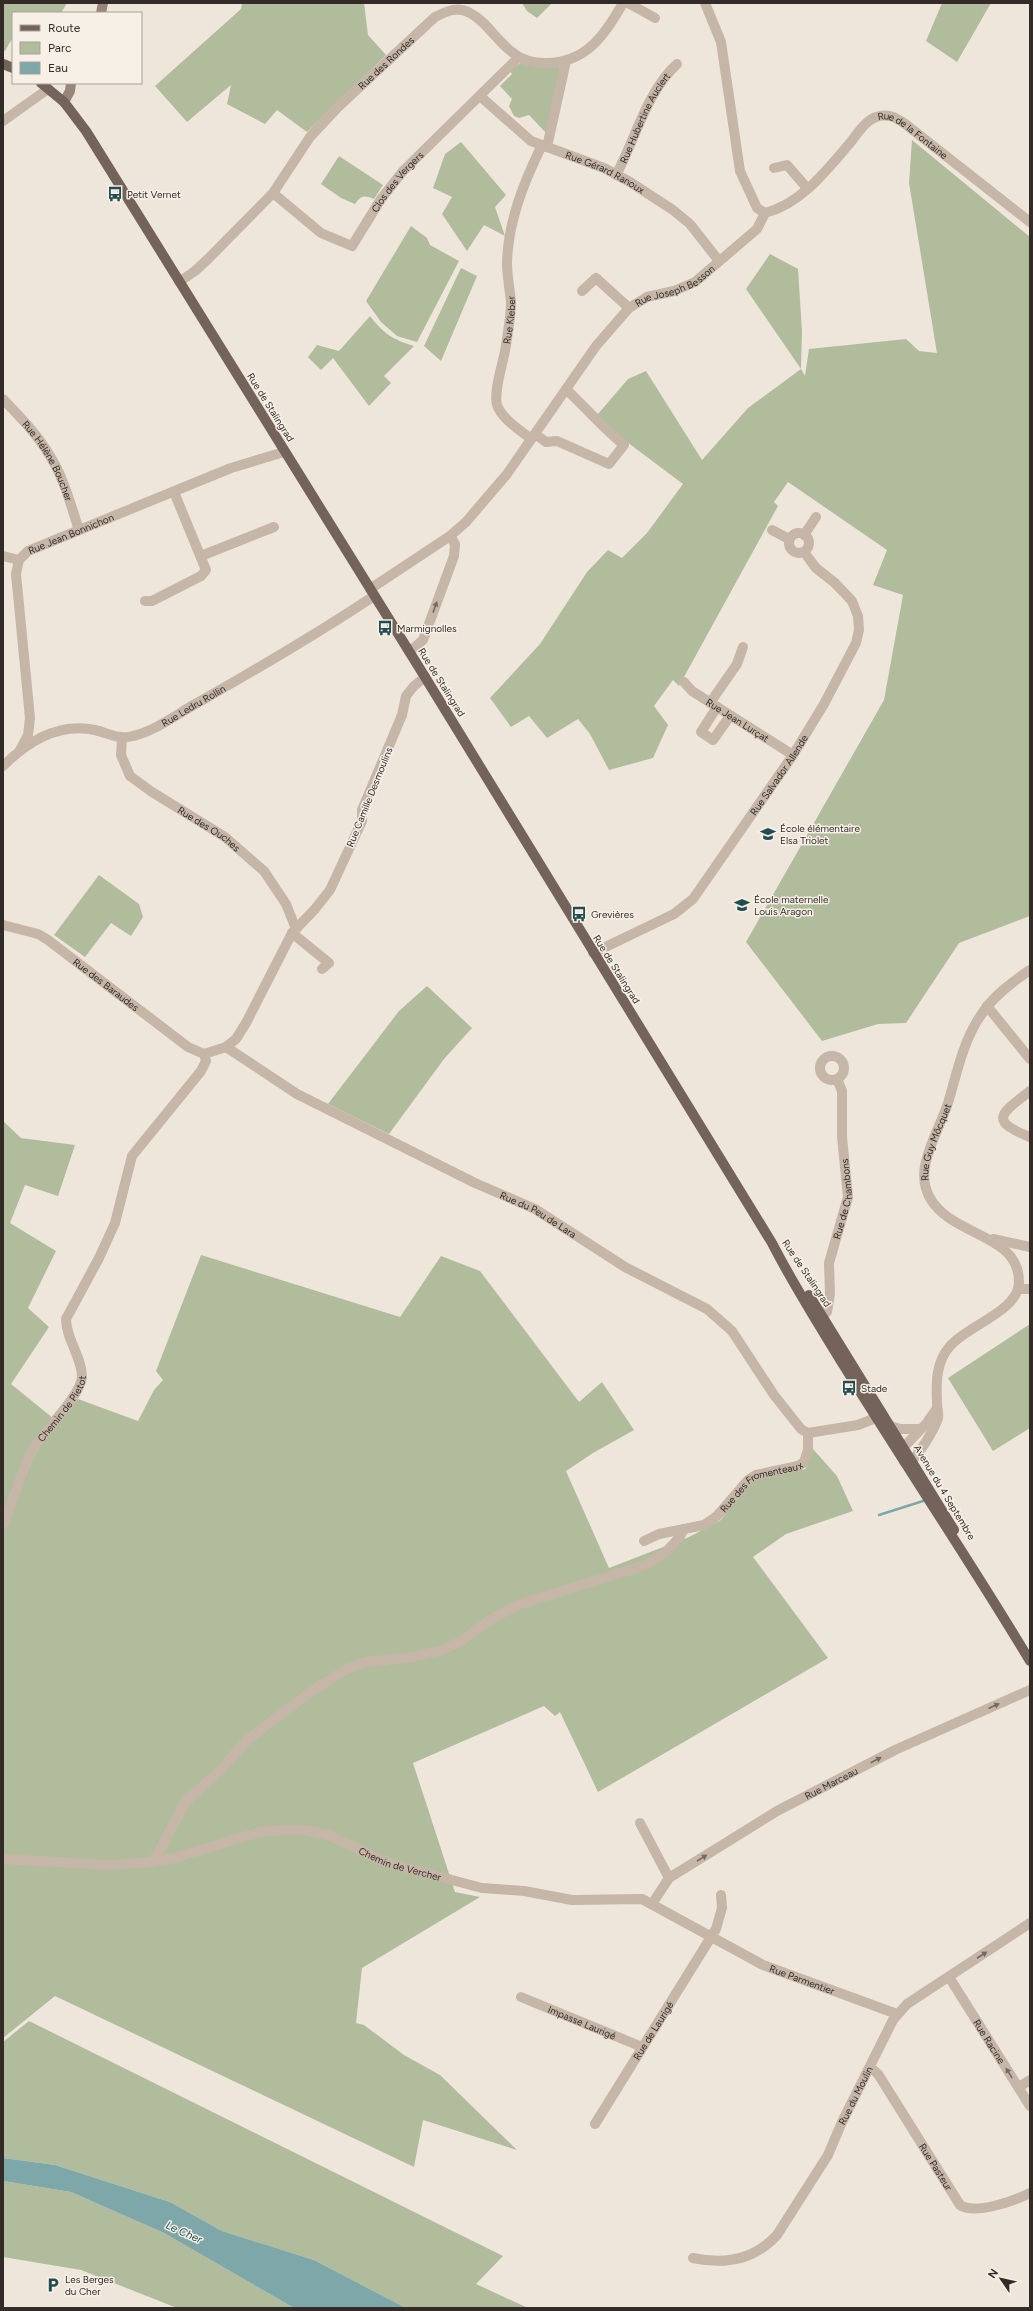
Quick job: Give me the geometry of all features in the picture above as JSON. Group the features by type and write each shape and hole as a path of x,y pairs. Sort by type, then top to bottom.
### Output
{"main road":[{"path":"64,102 70,91 71,84"},
{"name":"Rue de Stalingrad","path":"48,85 64,102 86,131 284,452 410,652 772,1243 794,1271 819,1318"},
{"name":"Avenue du 4 Septembre","path":"819,1318 908,1461 963,1544 969,1560 1030,1660"},
{"name":"Avenue du 4 Septembre","path":"880,1417 890,1426 901,1449"}],"street":[{"name":"Rue des Rondes","path":"179,282 208,260 273,193 310,137 338,106 435,16 456,6 469,12 477,18 519,57 541,63 566,61 586,52 603,36 623,3"},
{"path":"628,3 655,18"},
{"path":"705,3 721,42 740,171 757,208 765,213"},
{"name":"Clos des Vergers","path":"273,193 321,233 352,246 381,199 403,171 481,97 519,57"},
{"name":"Rue Kleber","path":"566,61 544,146 522,188 511,229 507,264 511,304 504,361 496,401 509,420 533,437 546,442 557,440 609,464 624,445 602,427 592,412 566,389"},
{"name":"Rue Hubertine Auclert","path":"616,175 638,125 665,76 677,64"},
{"path":"3,121 48,85"},
{"name":"Rue Gérard Ranoux","path":"481,97 524,136 544,146 580,158 616,175 652,195 682,217 720,261"},
{"name":"Rue de la Fontaine","path":"765,213 791,201 807,188 828,168 869,121 882,115 890,115 904,123 1029,221"},
{"path":"774,168 787,165 807,188"},
{"name":"Rue Joseph Besson","path":"450,536 466,522 508,474 596,346 628,308 647,297 684,288 695,282 757,229 765,213"},
{"path":"582,291 596,278 628,308"},
{"name":"Rue Hélène Boucher","path":"3,399 27,424 50,456 59,474 80,530"},
{"name":"Rue Jean Bonnichon","path":"20,750 28,735 30,718 16,574 19,560 28,551 231,468 284,452"},
{"path":"145,601 152,601 202,576 206,570 174,492"},
{"path":"804,534 816,517"},
{"path":"201,556 274,527"},
{"path":"772,530 789,539"},
{"path":"789,539 797,533 804,534"},
{"path":"789,539 789,546 792,551 798,553 804,552 809,543 804,534"},
{"path":"410,652 422,640 454,556 455,544 450,536"},
{"name":"Rue Ledru Rollin","path":"3,766 20,750 37,739 67,729 84,728 122,738 135,736 149,730 219,690 372,592 450,536"},
{"name":"Rue Salvador Allende","path":"593,953 674,914 693,899 793,755 828,697 856,644 859,630 858,616 852,601 840,588 816,568 804,552"},
{"path":"3,556 19,560"},
{"path":"730,716 713,740 701,732 737,664 742,647"},
{"name":"Rue Camille Desmoulins","path":"204,1054 226,1047 236,1039 246,1023 294,931 315,909 330,890 362,821 362,810 402,715 406,696 414,686 425,677"},
{"name":"Rue Jean Lurçat","path":"684,682 692,692 793,755"},
{"name":"Rue des Ouches","path":"122,738 121,755 130,776 152,792 225,837 264,871 286,904 294,931"},
{"name":"Rue des Baraudes","path":"3,925 38,934 48,940 188,1047 204,1054"},
{"path":"294,931 329,963 322,969"},
{"name":"Rue Guy Môcquet","path":"1018,1288 1019,1278 1013,1263 1005,1250 989,1238 956,1224 937,1209 929,1196 924,1174 930,1148 947,1104 965,1047 976,1022 987,1006 1016,979 1030,970"},
{"path":"987,1006 1030,1059"},
{"name":"Rue du Peu de Lara","path":"226,1047 297,1094 475,1183 535,1209 625,1267 707,1309 732,1331 774,1395 801,1430 808,1433"},
{"name":"Chemin de Pietot","path":"3,1524 34,1448 76,1392 82,1379 81,1366 66,1326 66,1319 99,1258 115,1223 132,1156 201,1071 206,1061 204,1054"},
{"name":"Rue de Chambons","path":"819,1318 827,1312 830,1294 829,1262 848,1197 842,1137 842,1091 837,1079"},
{"path":"1030,1091 1004,1111 1002,1118 1004,1124 1010,1130 1030,1137"},
{"path":"989,1238 1030,1247"},
{"path":"908,1461 922,1449 938,1417 938,1369 942,1357 960,1336 1010,1303 1018,1288 1030,1289"},
{"path":"901,1449 937,1408"},
{"path":"808,1433 858,1425 880,1417"},
{"path":"890,1426 901,1430 920,1429"},
{"name":"Rue des Fromenteaux","path":"644,1541 659,1534 704,1525 718,1516 739,1488 756,1475 798,1466 804,1462 808,1450 808,1433"},
{"path":"152,1862 186,1801 222,1769 246,1741 321,1685 345,1670 366,1662 413,1657 443,1650 463,1640 493,1618 520,1604 646,1565 664,1553 679,1538 684,1530"},
{"name":"Rue Marceau","path":"652,1904 669,1878 777,1811 895,1750 1030,1690"},
{"path":"640,1823 669,1878"},
{"name":"Chemin de Vercher","path":"3,1860 109,1865 152,1862 174,1858 260,1832 305,1830 328,1835 388,1862 482,1888 524,1891 572,1900 635,1898 642,1899 652,1904"},
{"path":"710,1937 716,1929 722,1908 721,1895"},
{"name":"Rue Parmentier","path":"652,1904 763,1965 897,2014"},
{"name":"Rue du Moulin","path":"693,2258 712,2262 726,2262 742,2258 769,2244 777,2235 828,2155 897,2014 1030,1924"},
{"name":"Rue de Laurigé","path":"595,2124 710,1937"},
{"name":"Rue Racine","path":"950,1977 1030,2106"},
{"name":"Impasse Laurigé","path":"521,1996 642,2047"},
{"name":"Rue Pasteur","path":"870,2067 878,2074 960,2205 970,2210 1016,2200 1030,2193"},
{"path":"1018,2087 1030,2080"}],"green space":[{"path":"3,3 67,3 62,12 12,12 12,39 5,51 3,50"},
{"path":"242,3 364,3 368,35 386,55 307,132 277,110 265,124 227,104 231,85 187,122 155,86 241,9"},
{"path":"522,3 552,3 537,18 527,11"},
{"path":"942,3 991,3 957,62 926,41"},
{"path":"522,62 560,67 547,134 529,115 519,118 514,116 509,106 512,99 500,86 512,74 510,71"},
{"path":"912,140 1030,237 1030,916 959,943 906,1023 878,1024 822,1041 746,942 884,700 903,595 873,585 887,550 788,482 774,502 778,506 679,686 673,680 654,706 668,725 653,758 609,770 590,734 578,719 547,738 529,716 511,727 490,698 540,644 587,572 608,550 622,558 647,533 683,484 603,424 598,414 628,379 646,371 702,460 748,408 801,369 805,376 809,349 906,339 919,351 937,353 909,183"},
{"path":"461,142 506,195 495,207 505,236 484,225 467,251 442,214 452,197 433,188 445,154"},
{"path":"339,156 383,185 374,199 361,197 355,204 341,198 321,184"},
{"path":"411,226 427,238 430,245 459,261 417,342 397,336 381,322 366,301"},
{"path":"770,254 798,269 802,331 801,369 746,289"},
{"path":"461,268 477,276 441,361 424,346"},
{"path":"370,316 384,332 400,341 414,346 384,376 391,383 369,406 333,358 321,370 308,357 317,345 339,351"},
{"path":"99,875 139,904 143,917 131,936 111,923 85,957 54,935"},
{"path":"427,986 472,1028 444,1059 389,1134 328,1104 399,1011"},
{"path":"3,1121 21,1138 75,1145 58,1196 25,1185 10,1223 56,1251 28,1308 49,1327 11,1384 59,1423 78,1399 138,1421 154,1390 163,1380 156,1371 201,1255 400,1317 441,1256 480,1271 579,1402 602,1382 634,1430 593,1453 566,1471 609,1568 689,1537 721,1520 744,1487 754,1480 805,1469 813,1449 837,1476 853,1511 786,1534 753,1557 828,1658 598,1792 560,1712 555,1716 544,1706 413,1763 455,1892 480,1897 362,1968 356,2023 364,2025 404,2055 440,2075 517,2150 423,2120 414,2167 55,1996 3,2038"},
{"path":"1030,1324 1030,1428 993,1451 948,1378"},
{"path":"29,2021 503,2256 476,2284 528,2308 406,2308 314,2260 222,2231 170,2202 55,2165 3,2158 3,2042"},
{"path":"3,2181 71,2192 164,2233 294,2308 177,2308 81,2270 3,2257"}],"water":[{"name":"Le Cher","path":"3,2158 55,2165 170,2202 222,2231 314,2260 406,2308 294,2308 164,2233 71,2192 3,2181"}],"waterway":[{"path":"879,1515 923,1501"}],"place":[{"name":"Petit Vernet","path":"115,194"},
{"name":"Marmignolles","path":"385,628"},
{"name":"École élémentaire Elsa Triolet","path":"768,834"},
{"name":"École maternelle Louis Aragon","path":"742,905"},
{"name":"Grevières","path":"579,914"},
{"name":"Stade","path":"849,1388"},
{"name":"Les Berges du Cher","path":"53,2285"}]}
